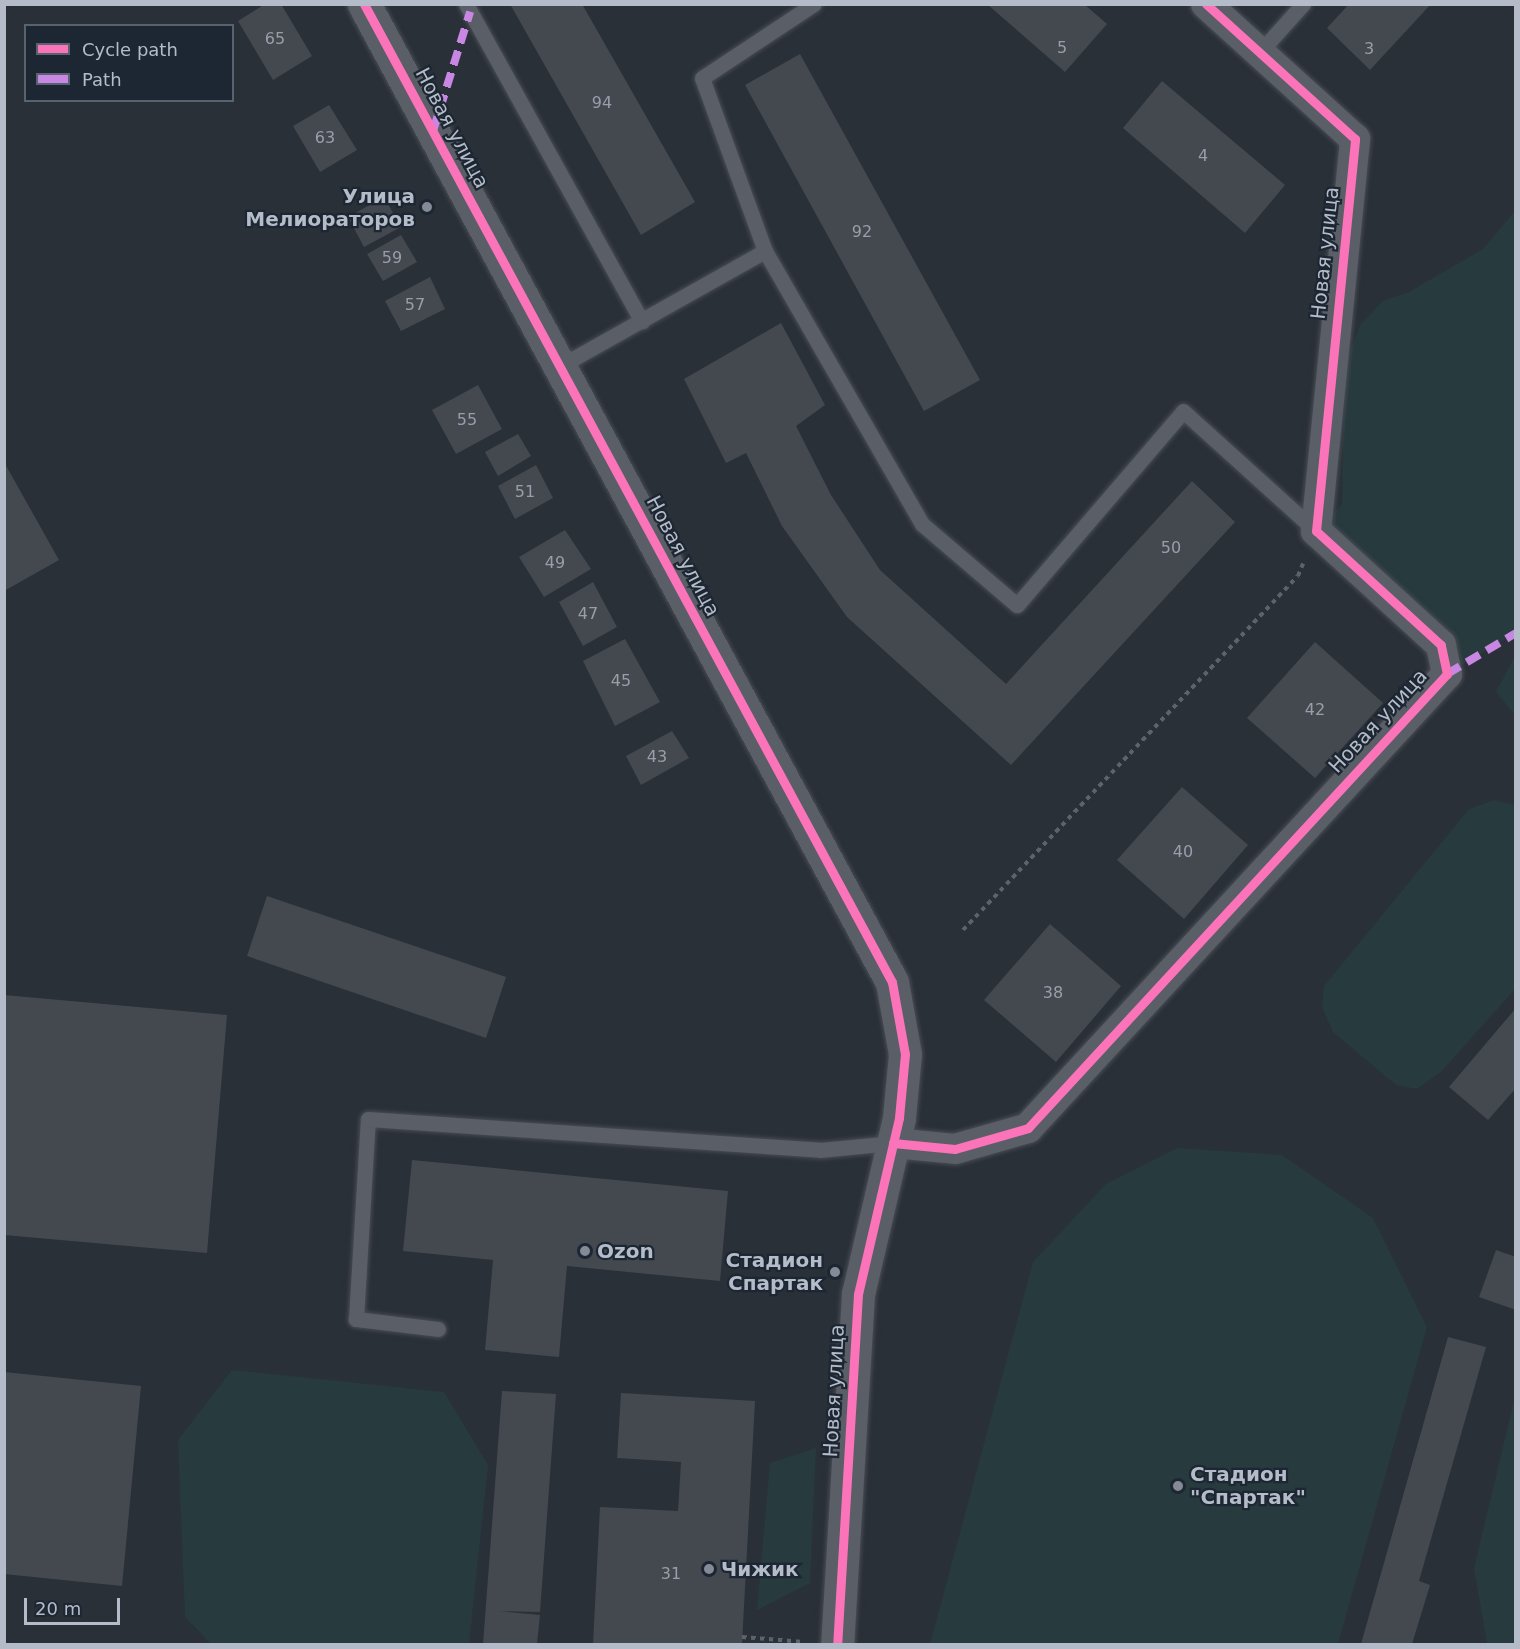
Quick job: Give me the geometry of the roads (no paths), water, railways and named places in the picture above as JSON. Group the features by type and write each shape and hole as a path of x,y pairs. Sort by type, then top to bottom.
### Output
{"street":[{"name":"Новая улица","path":"364,4 892,982 905,1054 893,1143 858,1294 825,1643"},
{"path":"1206,4 1259,53"},
{"name":"Новая улица","path":"893,1143 955,1149 1028,1128 1447,674 1441,645 1316,531 1354,139 1259,53"}],"lane":[{"path":"466,4 642,321"},
{"path":"814,4 702,78 765,251 922,524 1017,605 1183,411 1316,531"},
{"path":"1259,53 1302,4"},
{"path":"560,366 765,251"},
{"path":"438,1329 356,1319 368,1119 820,1150 893,1143"}],"place":[{"name":"Улица Мелиораторов","path":"427,207"},
{"name":"Ozon","path":"585,1251"},
{"name":"Стадион Спартак","path":"835,1272"},
{"name":"Стадион \"Спартак\"","path":"1178,1486"},
{"name":"Чижик","path":"709,1569"}]}
